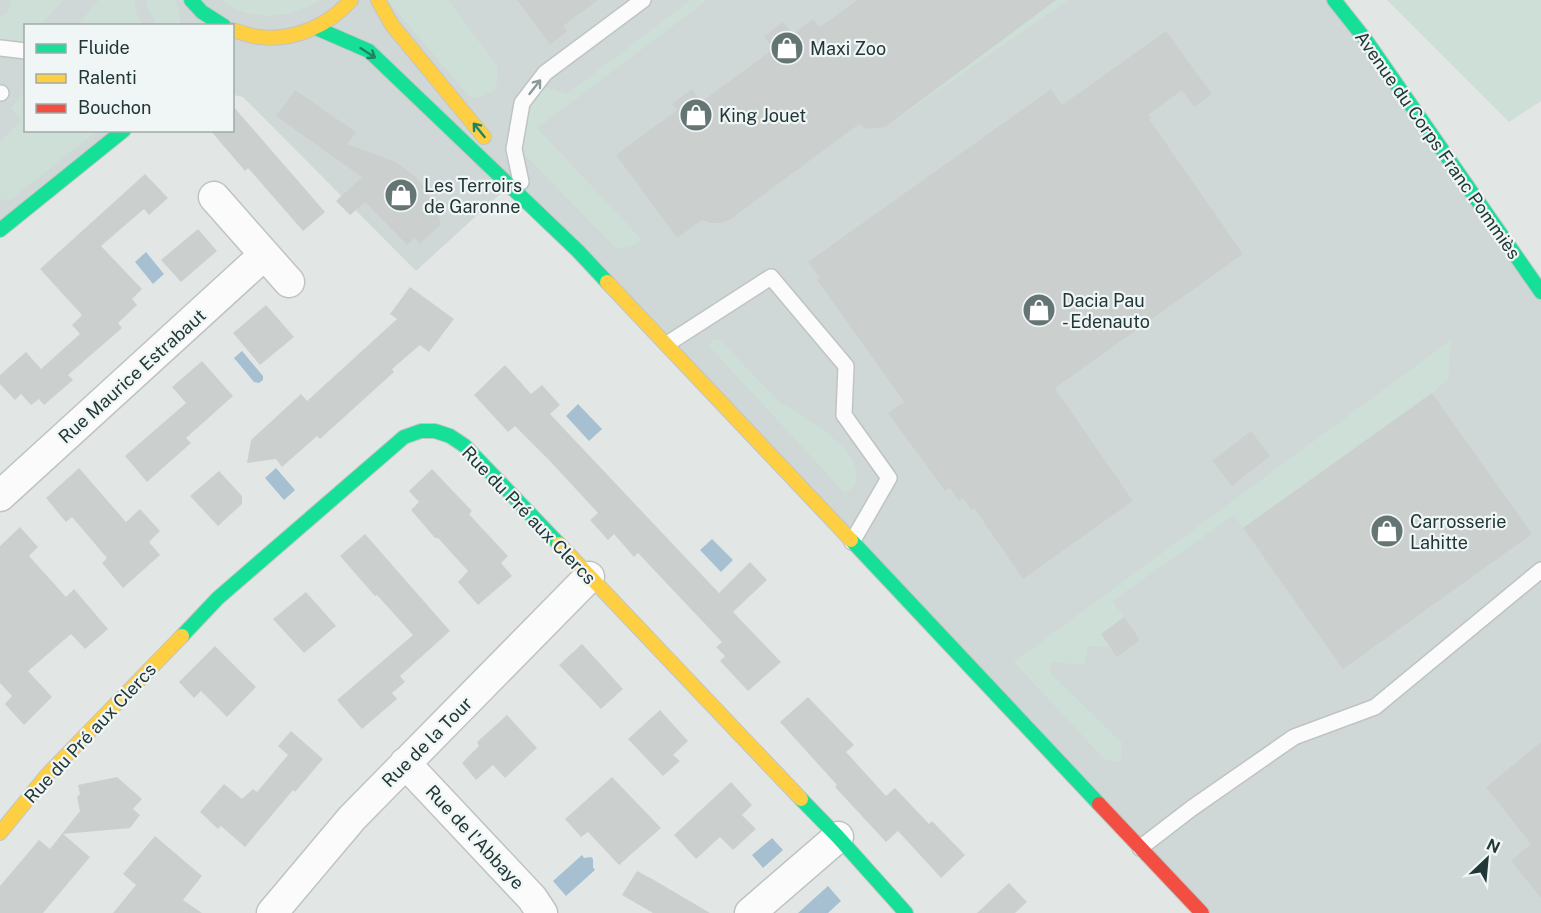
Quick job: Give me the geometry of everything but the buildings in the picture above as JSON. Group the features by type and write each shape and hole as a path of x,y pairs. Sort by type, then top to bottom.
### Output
{"street":[{"path":"191,0 200,19 217,24"},
{"path":"234,31 259,37 288,37 316,28 345,8 351,0"},
{"path":"378,0 392,25 568,242"},
{"name":"Avenue du Corps Franc Pommiès","path":"1334,0 1365,39 1541,292"},
{"path":"316,28 369,51 568,242 667,344 1202,913"},
{"path":"241,47 259,37"},
{"path":"0,230 122,132"},
{"path":"214,197 289,282"},
{"name":"Rue Maurice Estrabaut","path":"0,496 264,255"},
{"name":"Rue du Pré aux Clercs","path":"0,833 47,775 218,598 404,436 424,429 436,430 465,446 838,837 906,913"},
{"name":"Rue de la Tour","path":"272,913 352,819 589,577"},
{"name":"Rue de l'Abbaye","path":"405,763 532,898 542,913"},
{"path":"750,913 838,837"}],"lane":[{"path":"521,182 514,149 522,104 545,73 643,0"},
{"path":"0,48 24,51"},
{"path":"667,344 771,277 846,366 844,415 889,478 852,542"},
{"path":"1140,848 1192,808 1294,737 1375,707 1541,570"}],"shaded area":[{"path":"0,0 1334,0 1541,292 1541,913 1202,913 509,186 416,271 243,97 234,95 234,24 24,24 24,132 123,132 0,230"},
{"path":"11,0 63,0 42,24 24,24 24,44 0,41 0,17 8,12"},
{"path":"99,0 134,0 142,24 80,24"},
{"path":"146,0 175,0 179,9 180,24 158,24 149,10"},
{"path":"221,0 321,0 296,11 271,16 245,12"},
{"path":"387,0 448,0 497,66 498,77 495,89 483,96 469,96"},
{"path":"691,0 707,0 537,128 641,239 630,247 616,248 525,155 520,143 528,104 547,87 567,94"},
{"path":"1056,0 1068,0 891,123"},
{"path":"1387,0 1541,0 1541,101 1509,122"},
{"path":"24,92 24,132 96,132 12,199 0,200 0,142 21,121 11,108"},
{"path":"719,339 781,404 821,428 841,445 852,458 857,476 854,487 844,492 709,346 712,341"},
{"path":"1451,340 1448,379 1432,393 1243,528 1234,515 1112,601 1124,617 1111,647 1088,646 1084,665 1051,662 1050,673 1122,743 1121,761 1105,760 1014,662"}],"water":[{"path":"146,252 164,274 153,284 135,262"},
{"path":"242,351 263,376 263,380 259,383 254,382 234,358"},
{"path":"578,404 602,429 589,441 566,416"},
{"path":"276,468 295,490 284,500 265,478"},
{"path":"712,539 733,560 721,572 700,550"},
{"path":"772,838 783,850 763,868 752,855"},
{"path":"582,855 584,858 593,859 595,870 566,896 553,881"},
{"path":"828,886 841,901 828,913 798,913"}],"traffic: fast":[{"path":"191,0 202,12 221,24"},
{"path":"1334,0 1365,39 1541,292"},
{"path":"316,28 369,51 578,251 607,282"},
{"path":"0,230 122,132"},
{"path":"182,636 218,598 404,437 421,431 435,431 450,436 465,446 559,544"},
{"path":"851,540 1099,804"},
{"path":"801,799 906,913"}],"traffic: slow":[{"path":"234,31 252,36 272,38 297,34 321,24 351,0"},
{"path":"378,0 392,25 484,137"},
{"path":"607,282 851,540"},
{"path":"559,544 801,799"},
{"path":"0,833 47,775 182,636"}],"traffic: jam":[{"path":"1099,804 1202,913"}],"place":[{"name":"Maxi Zoo","path":"787,48"},
{"name":"King Jouet","path":"696,115"},
{"name":"Les Terroirs de Garonne","path":"401,195"},
{"name":"Dacia Pau - Edenauto","path":"1039,310"},
{"name":"Carrosserie Lahitte","path":"1387,531"}]}
